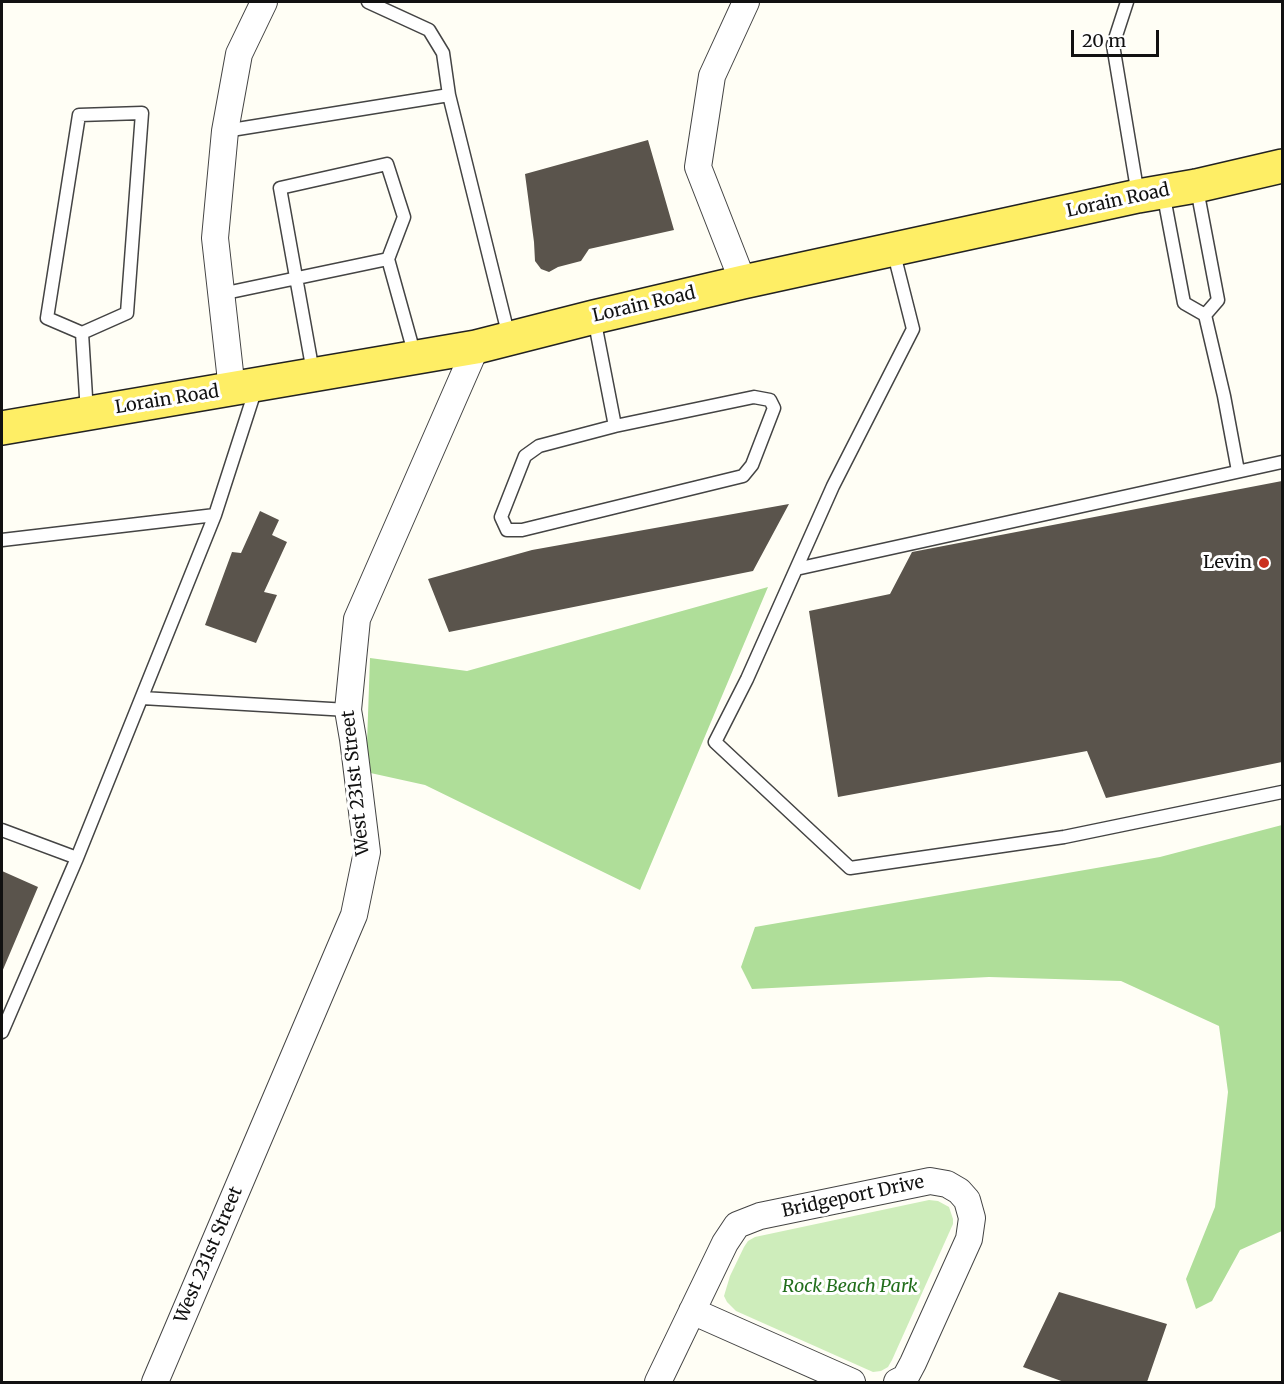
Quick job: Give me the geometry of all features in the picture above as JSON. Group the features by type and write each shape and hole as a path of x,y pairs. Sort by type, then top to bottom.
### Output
{"main road":[{"name":"Lorain Road","path":"2,428 476,347 743,282 1282,166"}],"street":[{"path":"244,388 221,294 215,238 225,131 239,54 264,2"},
{"path":"743,282 698,167 712,76 746,2"},
{"name":"West 231st Street","path":"154,1383 354,915 367,852 348,710 357,619 476,347"},
{"name":"Bridgeport Drive","path":"658,1383 724,1243 737,1225 760,1216 930,1181 947,1184 967,1200 972,1218 969,1239 913,1363 905,1377 897,1383"},
{"path":"693,1311 852,1383"}],"lane":[{"path":"368,2 429,30 443,52 449,95 509,339"},
{"path":"1126,2 1113,45 1151,194 1184,303 1205,315 1224,396 1238,471"},
{"path":"225,131 449,95"},
{"path":"142,114 127,313 81,333 48,318 79,115 142,114"},
{"path":"314,375 280,188 387,164 404,217 388,259 416,357"},
{"path":"1196,186 1218,300 1205,315"},
{"path":"892,250 913,329 833,486 747,679 715,742 850,868 1064,837 1282,792"},
{"path":"221,294 388,259"},
{"path":"594,317 615,426"},
{"path":"81,333 87,414"},
{"path":"2,1032 77,858 215,515 244,388"},
{"path":"754,397 770,400 774,408 752,465 742,476 522,530 507,530 501,518 525,456 539,446 615,426 754,397"},
{"path":"796,569 1282,462"},
{"path":"2,540 215,515"},
{"path":"142,698 348,710"},
{"path":"2,830 77,858"}],"green space":[{"path":"768,587 640,890 425,785 366,772 370,658 467,671"},
{"path":"1282,825 1282,1231 1240,1250 1212,1301 1196,1309 1186,1279 1215,1207 1228,1092 1219,1026 1121,981 989,977 752,989 741,967 755,927 1160,857"},
{"name":"Rock Beach Park","path":"929,1200 938,1201 949,1207 953,1224 892,1360 888,1367 881,1371 873,1372 736,1311 724,1296 730,1276 744,1247 755,1237"}],"building":[{"path":"648,140 674,230 589,249 581,261 558,267 549,272 541,269 535,261 525,174"},
{"path":"1282,481 1282,762 1106,798 1087,751 838,797 809,611 890,594 912,552"},
{"path":"789,504 753,571 449,632 428,579 532,550"},
{"path":"260,511 279,520 272,535 287,542 264,592 277,595 256,643 205,625 232,552 241,553"},
{"path":"2,871 38,887 2,972"},
{"path":"1059,1292 1167,1324 1147,1382 1064,1382 1023,1367"}],"place":[{"name":"Levin","path":"1264,563"}]}
